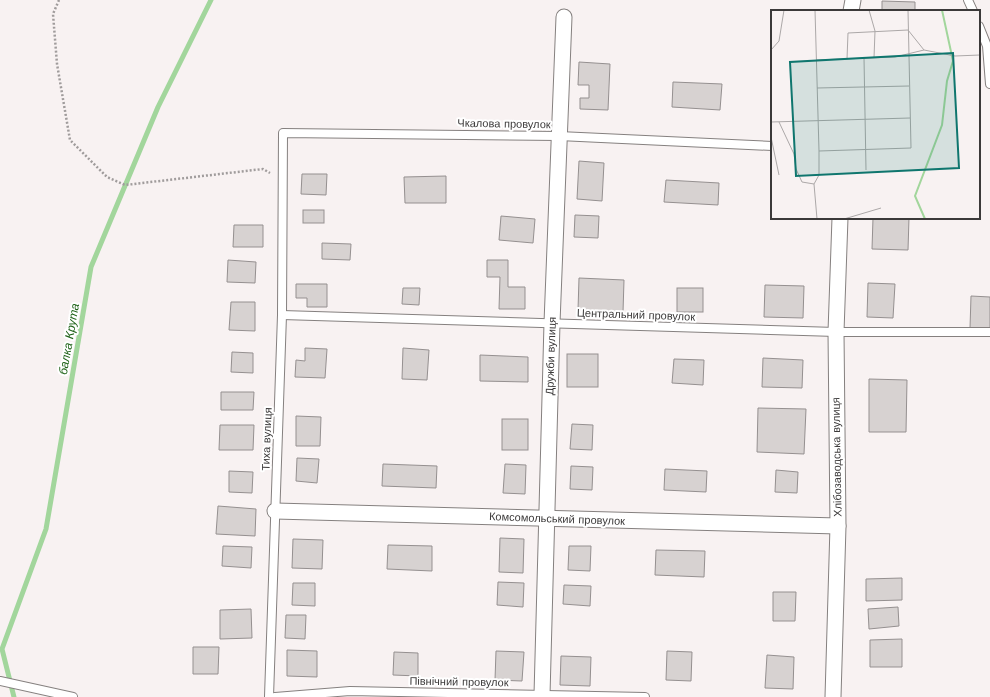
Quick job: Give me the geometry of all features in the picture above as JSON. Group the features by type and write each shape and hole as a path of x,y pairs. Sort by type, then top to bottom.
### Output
{"street":[{"path":"851,10 853,0"},
{"name":"Дружби вулиця","path":"542,695 552,323 564,17"},
{"name":"Хлібозаводська вулиця","path":"833,697 838,526 836,332 840,219"},
{"name":"Комсомольський провулок","path":"276,511 838,526"}],"lane":[{"path":"968,0 973,10"},
{"path":"980,28 987,46 990,84"},
{"name":"Чкалова провулок","path":"283,181 283,133 559,136 771,146"},
{"name":"Тиха вулиця","path":"269,697 282,315 283,181"},
{"name":"Центральний провулок","path":"282,315 836,332 990,332"},
{"path":"0,681 73,697"},
{"name":"Північний провулок","path":"275,697 350,691 483,695 645,697"}],"path":[{"path":"60,0 53,14 57,64 70,140 107,177 125,185 263,169 283,181"}],"building":[{"path":"882,1 915,2 915,10 882,10"},
{"path":"579,62 610,64 608,110 580,109 580,98 589,98 589,85 578,85"},
{"path":"673,82 722,84 720,110 672,107"},
{"path":"579,161 604,163 602,201 577,199"},
{"path":"302,174 327,174 326,195 301,194"},
{"path":"446,176 446,203 405,203 404,177"},
{"path":"666,180 719,183 718,205 664,202"},
{"path":"303,210 324,210 324,223 303,223"},
{"path":"575,215 599,216 598,238 574,237"},
{"path":"501,216 535,219 533,243 499,240"},
{"path":"873,219 909,219 908,250 872,249"},
{"path":"234,225 263,225 263,247 233,247"},
{"path":"322,243 351,244 350,260 322,259"},
{"path":"228,260 256,262 255,283 227,282"},
{"path":"487,260 508,260 508,287 525,287 525,309 499,309 500,277 487,277"},
{"path":"579,278 624,280 623,312 578,310"},
{"path":"868,283 895,284 893,318 867,317"},
{"path":"296,284 327,284 327,307 307,307 307,298 296,298"},
{"path":"765,285 804,286 803,318 764,317"},
{"path":"403,288 420,288 419,305 402,304"},
{"path":"677,288 703,288 703,312 677,312"},
{"path":"971,296 990,297 990,329 970,328"},
{"path":"231,302 255,302 255,331 229,330"},
{"path":"305,348 327,349 325,378 295,377 296,360 305,361"},
{"path":"403,348 429,350 427,380 402,379"},
{"path":"232,352 253,353 253,373 231,372"},
{"path":"567,354 598,354 598,387 567,387"},
{"path":"480,355 528,357 528,382 480,381"},
{"path":"763,358 803,360 802,388 762,387"},
{"path":"674,359 704,360 703,385 672,383"},
{"path":"869,379 907,380 906,432 869,432"},
{"path":"221,392 254,392 253,410 221,410"},
{"path":"758,408 806,409 804,454 757,452"},
{"path":"296,416 321,417 320,446 296,446"},
{"path":"502,419 528,419 528,450 502,450"},
{"path":"572,424 593,425 592,450 570,449"},
{"path":"220,425 254,425 253,450 219,450"},
{"path":"297,458 319,459 317,483 296,481"},
{"path":"383,464 437,466 436,488 382,486"},
{"path":"505,464 526,465 525,494 503,493"},
{"path":"571,466 593,467 592,490 570,489"},
{"path":"665,469 707,471 706,492 664,490"},
{"path":"776,470 798,472 797,493 775,492"},
{"path":"229,471 253,472 252,493 229,492"},
{"path":"218,506 256,509 255,536 216,534"},
{"path":"500,538 524,539 523,573 499,572"},
{"path":"293,539 323,540 322,569 292,568"},
{"path":"388,545 432,546 432,571 387,569"},
{"path":"223,546 252,547 251,568 222,566"},
{"path":"569,546 591,546 590,571 568,570"},
{"path":"656,550 705,551 704,577 655,575"},
{"path":"902,578 902,600 866,601 866,579"},
{"path":"498,582 524,583 523,607 497,605"},
{"path":"293,583 315,583 315,606 292,605"},
{"path":"564,585 591,586 590,606 563,604"},
{"path":"773,592 796,592 795,621 773,621"},
{"path":"898,607 899,626 869,629 868,609"},
{"path":"251,609 252,638 220,639 220,610"},
{"path":"286,615 306,615 305,639 285,638"},
{"path":"902,639 902,667 870,667 870,640"},
{"path":"193,647 219,647 218,674 193,674"},
{"path":"287,650 317,651 317,677 287,676"},
{"path":"496,651 524,652 522,681 495,680"},
{"path":"667,651 692,652 691,681 666,680"},
{"path":"394,652 418,653 418,676 393,675"},
{"path":"767,655 794,657 793,689 765,688"},
{"path":"561,656 591,657 590,686 560,685"}],"waterway":[{"name":"балка Крута","path":"14,697 2,649 46,529 91,267 158,107 211,0"}]}
